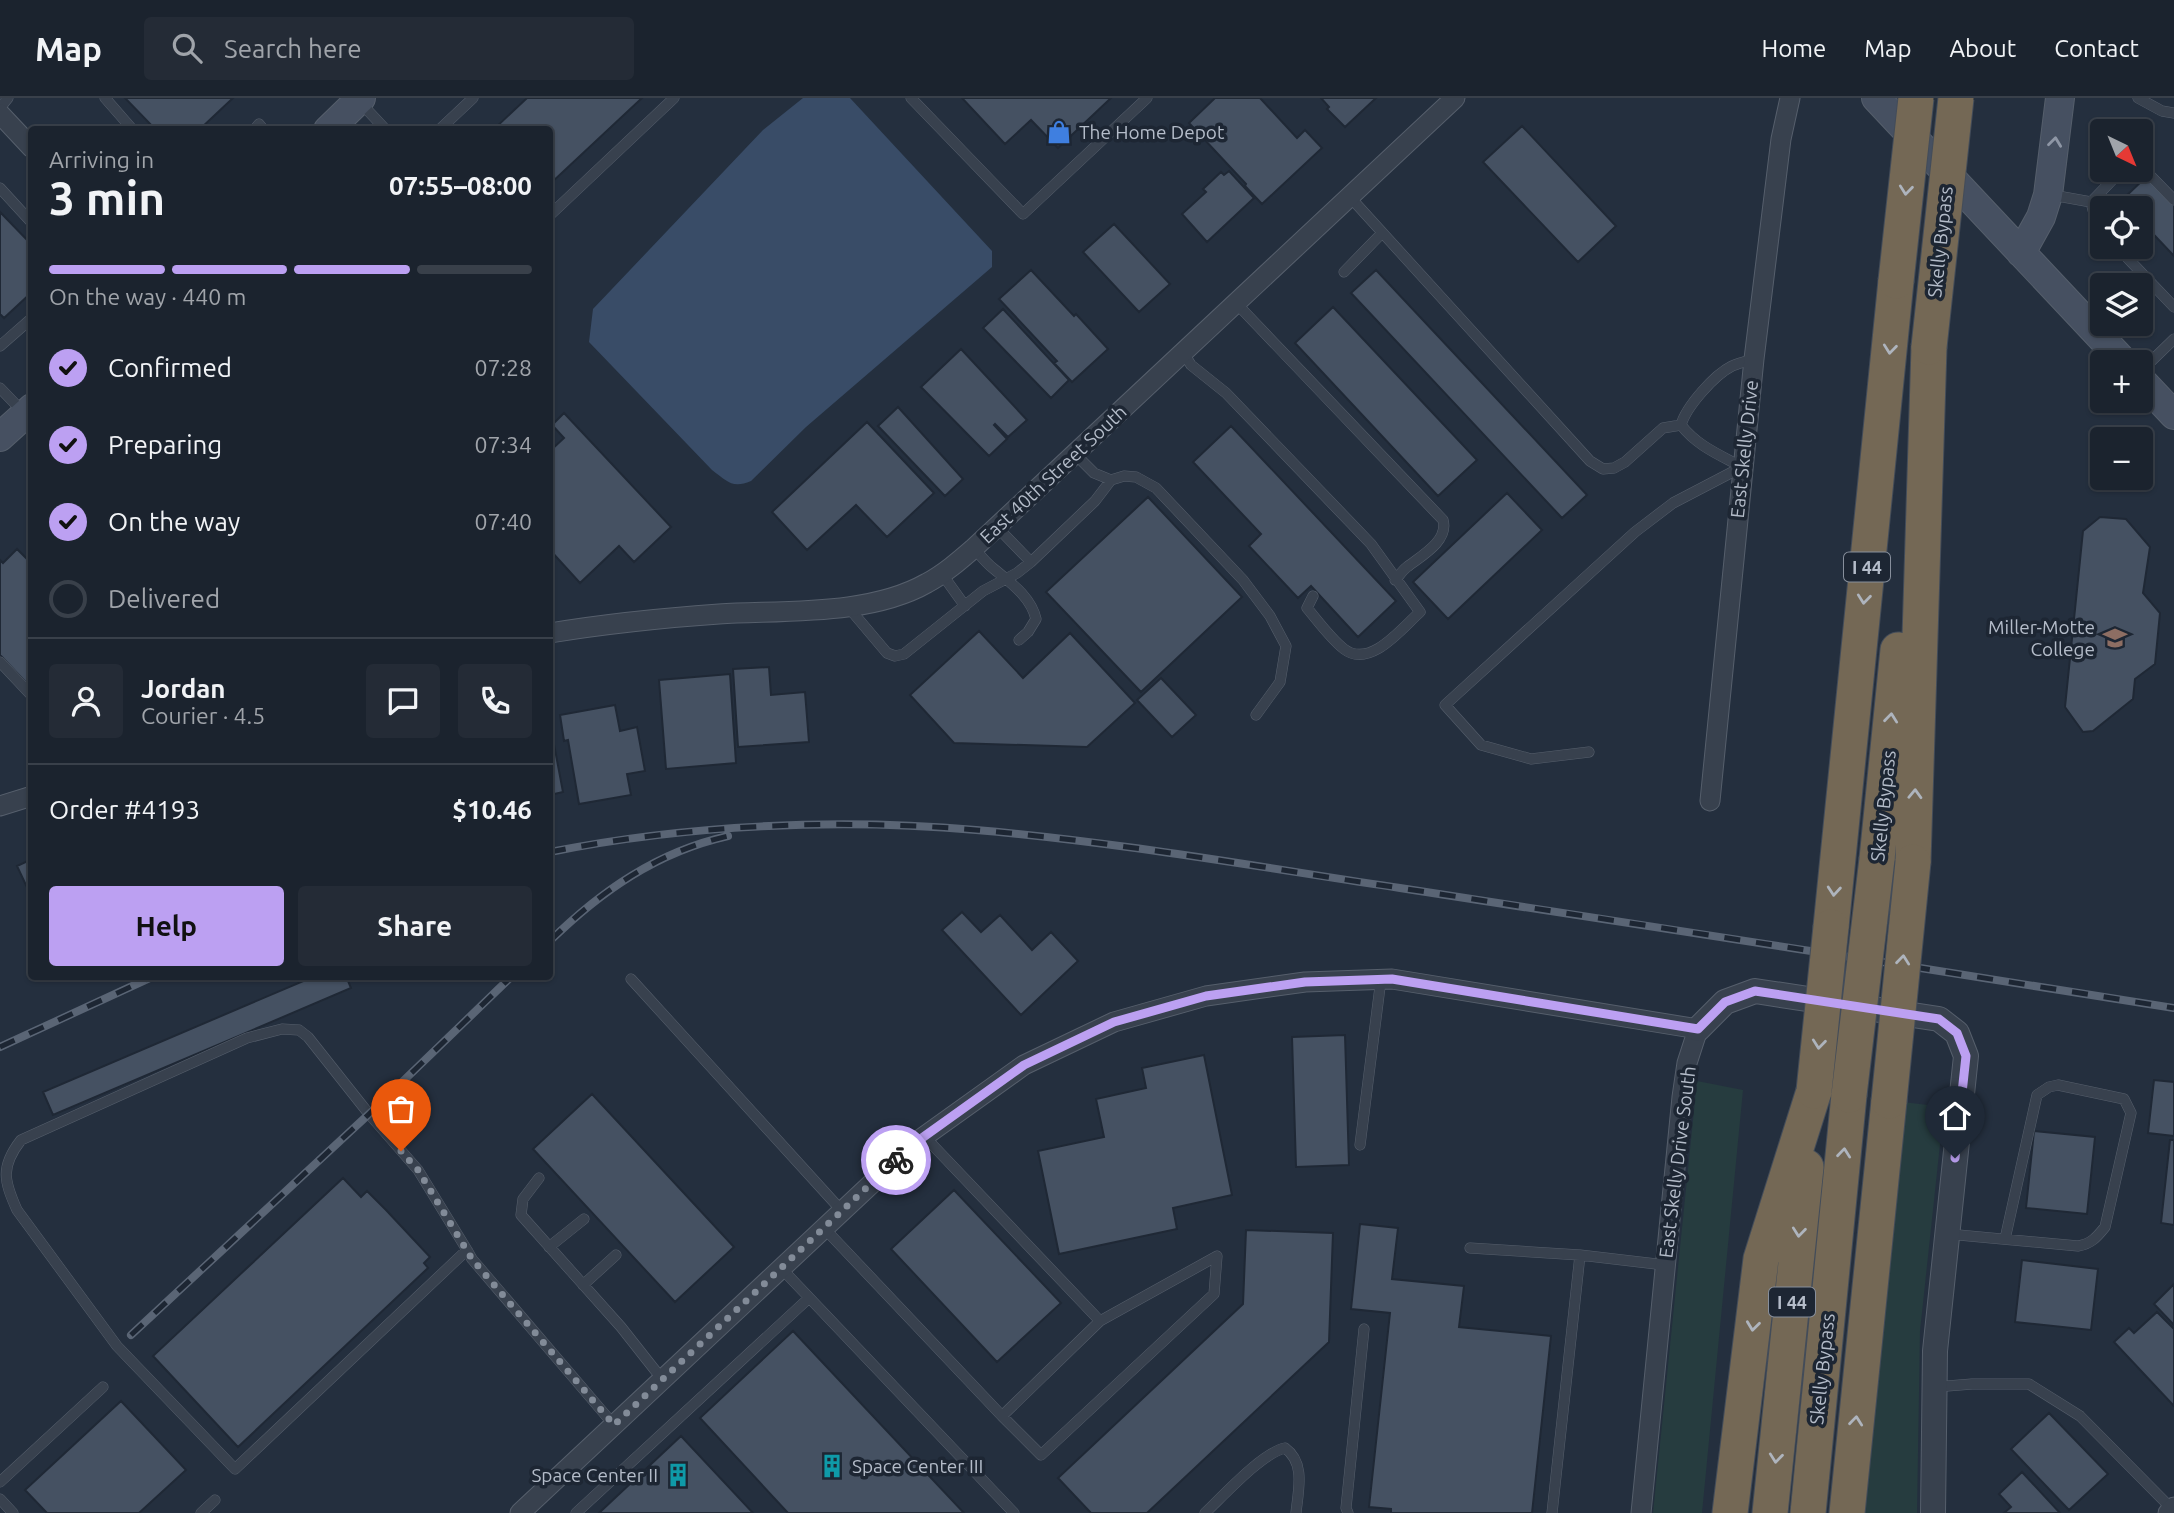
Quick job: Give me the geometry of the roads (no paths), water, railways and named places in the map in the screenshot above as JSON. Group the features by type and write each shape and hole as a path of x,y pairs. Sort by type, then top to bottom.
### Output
{"highway":[{"name":"Skelly Bypass","path":"1770,1513 1916,98"},
{"name":"Skelly Bypass","path":"1808,1513 1849,1096 1877,859 1956,98"},
{"path":"1847,1513 1913,862 1929,347"},
{"path":"1730,1513 1761,1259 1814,1091"}],"main road":[{"path":"1876,98 2113,350"},
{"path":"2021,253 2041,216 2048,195 2060,98"},
{"path":"332,126 360,99"},
{"path":"2153,393 2174,415"},
{"path":"0,438 28,411"}],"street":[{"name":"East 40th Street South","path":"553,633 715,615 849,608 889,598 942,574 997,527 1455,98"},
{"name":"East Skelly Drive","path":"1710,801 1754,359 1781,139 1790,98"},
{"path":"0,114 28,144"},
{"path":"0,806 28,797"},
{"path":"520,1513 924,1136 1024,1065 1114,1022 1206,996 1305,982 1381,979 1698,1029"},
{"name":"East Skelly Drive South","path":"1641,1513 1682,1097 1688,1063 1698,1029 1725,1002 1755,991 1939,1019 1957,1033 1966,1056 1935,1352 1933,1513"}],"lane":[{"path":"0,108 8,98"},
{"path":"105,98 130,126"},
{"path":"443,126 473,98"},
{"path":"553,212 674,98"},
{"path":"911,98 1023,215 1147,98"},
{"path":"2138,98 2162,111 2174,113"},
{"path":"360,99 383,126"},
{"path":"2153,178 2174,200"},
{"path":"2097,196 2110,182"},
{"path":"0,188 28,219"},
{"path":"2048,195 2090,202"},
{"path":"1350,197 1590,461 1603,469 1614,468 1625,462 1663,429 1681,425"},
{"path":"1344,272 1382,233"},
{"path":"2128,259 2174,307"},
{"path":"1236,303 1443,520 1445,527 1442,536 1395,580"},
{"path":"0,346 28,322"},
{"path":"2153,359 2174,339"},
{"path":"1183,352 1191,365 1226,393 1371,544 1420,612 1376,652 1359,656 1345,650 1307,608 1313,596"},
{"path":"1681,425 1683,417 1699,396 1718,377 1731,366 1754,359"},
{"path":"0,388 28,411"},
{"path":"1681,425 1689,436 1702,446 1742,467"},
{"path":"1075,454 1094,473 1111,480"},
{"path":"1589,752 1531,759 1481,745 1445,705 1635,532 1673,503 1742,467"},
{"path":"849,608 882,648 895,656 904,654 983,591 1017,573 1031,562 1096,501 1111,480 1124,476 1136,477 1156,488 1243,580 1270,616 1286,646 1280,682 1256,715"},
{"path":"997,527 1031,562"},
{"path":"974,548 1033,606 1036,619 1019,640"},
{"path":"942,574 965,606"},
{"path":"0,662 28,692"},
{"path":"631,979 842,1211"},
{"path":"1360,1145 1381,979"},
{"path":"467,1250 235,1469 117,1346 17,1210 6,1187 3,1168 9,1153 21,1140 247,1038 282,1029 299,1030 308,1037 418,1170 467,1250 472,1259 614,1425"},
{"path":"1947,1234 2006,1239 2078,1245 2087,1244 2105,1227 2131,1113 2124,1099 2058,1085 2037,1095 2006,1239"},
{"path":"924,1136 1100,1321"},
{"path":"539,1178 523,1199 521,1214 621,1327 662,1379"},
{"path":"550,1247 584,1219"},
{"path":"824,1228 1002,1416 1041,1455 1214,1294 1217,1256 1100,1321 1002,1416"},
{"path":"1470,1248 1580,1255 1665,1265"},
{"path":"583,1285 616,1255"},
{"path":"1552,1513 1580,1255"},
{"path":"781,1268 1014,1513"},
{"path":"576,1513 810,1298"},
{"path":"1348,1513 1346,1508 1364,1329"},
{"path":"1935,1387 2029,1384 2080,1416 2171,1510"},
{"path":"0,1482 103,1387"},
{"path":"1205,1513 1266,1457 1285,1448 1293,1454 1300,1476 1296,1513"},
{"path":"0,1499 13,1513"},
{"path":"201,1513 215,1500"}],"water":[{"path":"803,98 850,98 992,251 992,267 806,427 751,481 734,484 712,470 589,342 593,309 763,130"}],"railway":[{"path":"553,851 654,835 762,826 923,826 1029,835 1241,864 2174,1008"},
{"path":"553,938 610,890 654,863 677,852 728,836"},
{"path":"0,1047 145,980"},
{"path":"131,1335 369,1114 508,980"}],"place":[{"name":"The Home Depot","path":"1059,132"},
{"name":"Miller-Motte College","path":"2115,638"},
{"name":"Space Center III","path":"832,1466"},
{"name":"Space Center II","path":"678,1475"}]}
